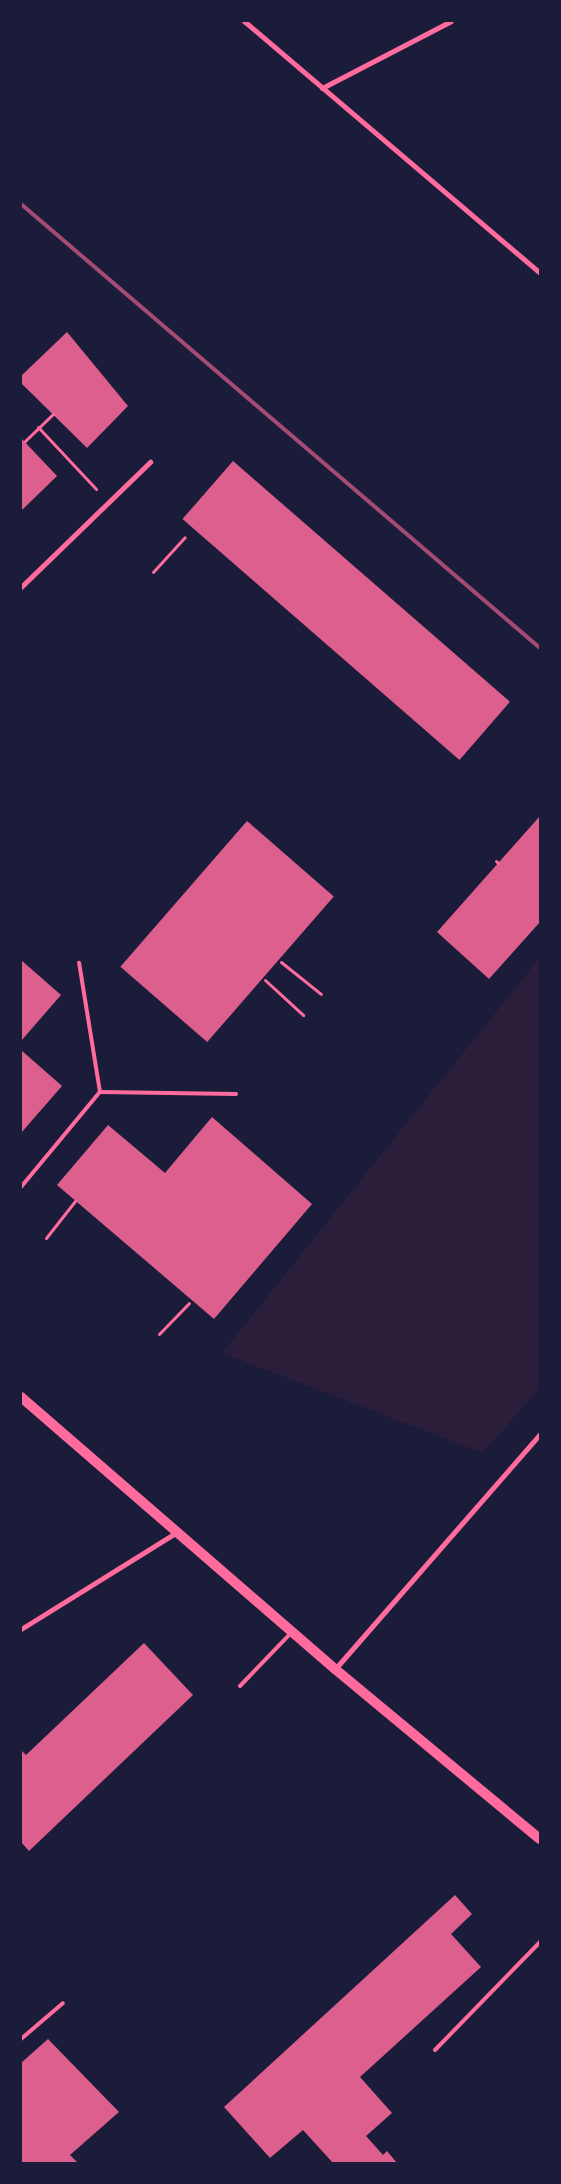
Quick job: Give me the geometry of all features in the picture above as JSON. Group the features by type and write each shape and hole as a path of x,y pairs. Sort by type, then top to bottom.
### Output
{"main road":[{"path":"21,1397 335,1669 540,1839"}],"street":[{"path":"244,21 540,274"},
{"path":"322,88 451,21"},
{"path":"21,587 150,462"},
{"path":"335,1669 540,1434"},
{"path":"21,1629 177,1532"}],"lane":[{"path":"21,1187 100,1092 79,963"},
{"path":"100,1092 236,1094"},
{"path":"240,1686 292,1632"},
{"path":"435,2050 540,1942"},
{"path":"21,2039 63,2003"}],"path":[{"path":"25,441 53,414"},
{"path":"38,427 108,502"},
{"path":"153,572 185,537"},
{"path":"281,962 321,994"},
{"path":"265,980 303,1015"},
{"path":"46,1238 74,1201"},
{"path":"159,1334 188,1303"}],"shaded area":[{"path":"540,957 540,1388 483,1453 222,1353"}],"building":[{"path":"67,332 128,406 87,448 21,383 21,376"},
{"path":"21,438 57,476 21,511"},
{"path":"233,461 510,702 459,760 182,519"},
{"path":"540,816 540,922 489,979 437,932"},
{"path":"247,821 334,896 207,1042 120,967"},
{"path":"21,960 61,995 21,1041"},
{"path":"21,1050 62,1086 21,1133"},
{"path":"212,1117 312,1204 214,1319 57,1185 108,1125 165,1173"},
{"path":"144,1643 193,1695 29,1851 21,1842 21,1750 26,1755"},
{"path":"455,1895 472,1914 451,1934 481,1967 360,2077 392,2113 366,2136 383,2155 387,2151 397,2163 333,2163 303,2130 270,2158 224,2107"},
{"path":"48,2039 119,2112 70,2155 78,2163 21,2163 21,2063"}],"railway":[{"path":"21,204 540,648"}]}
